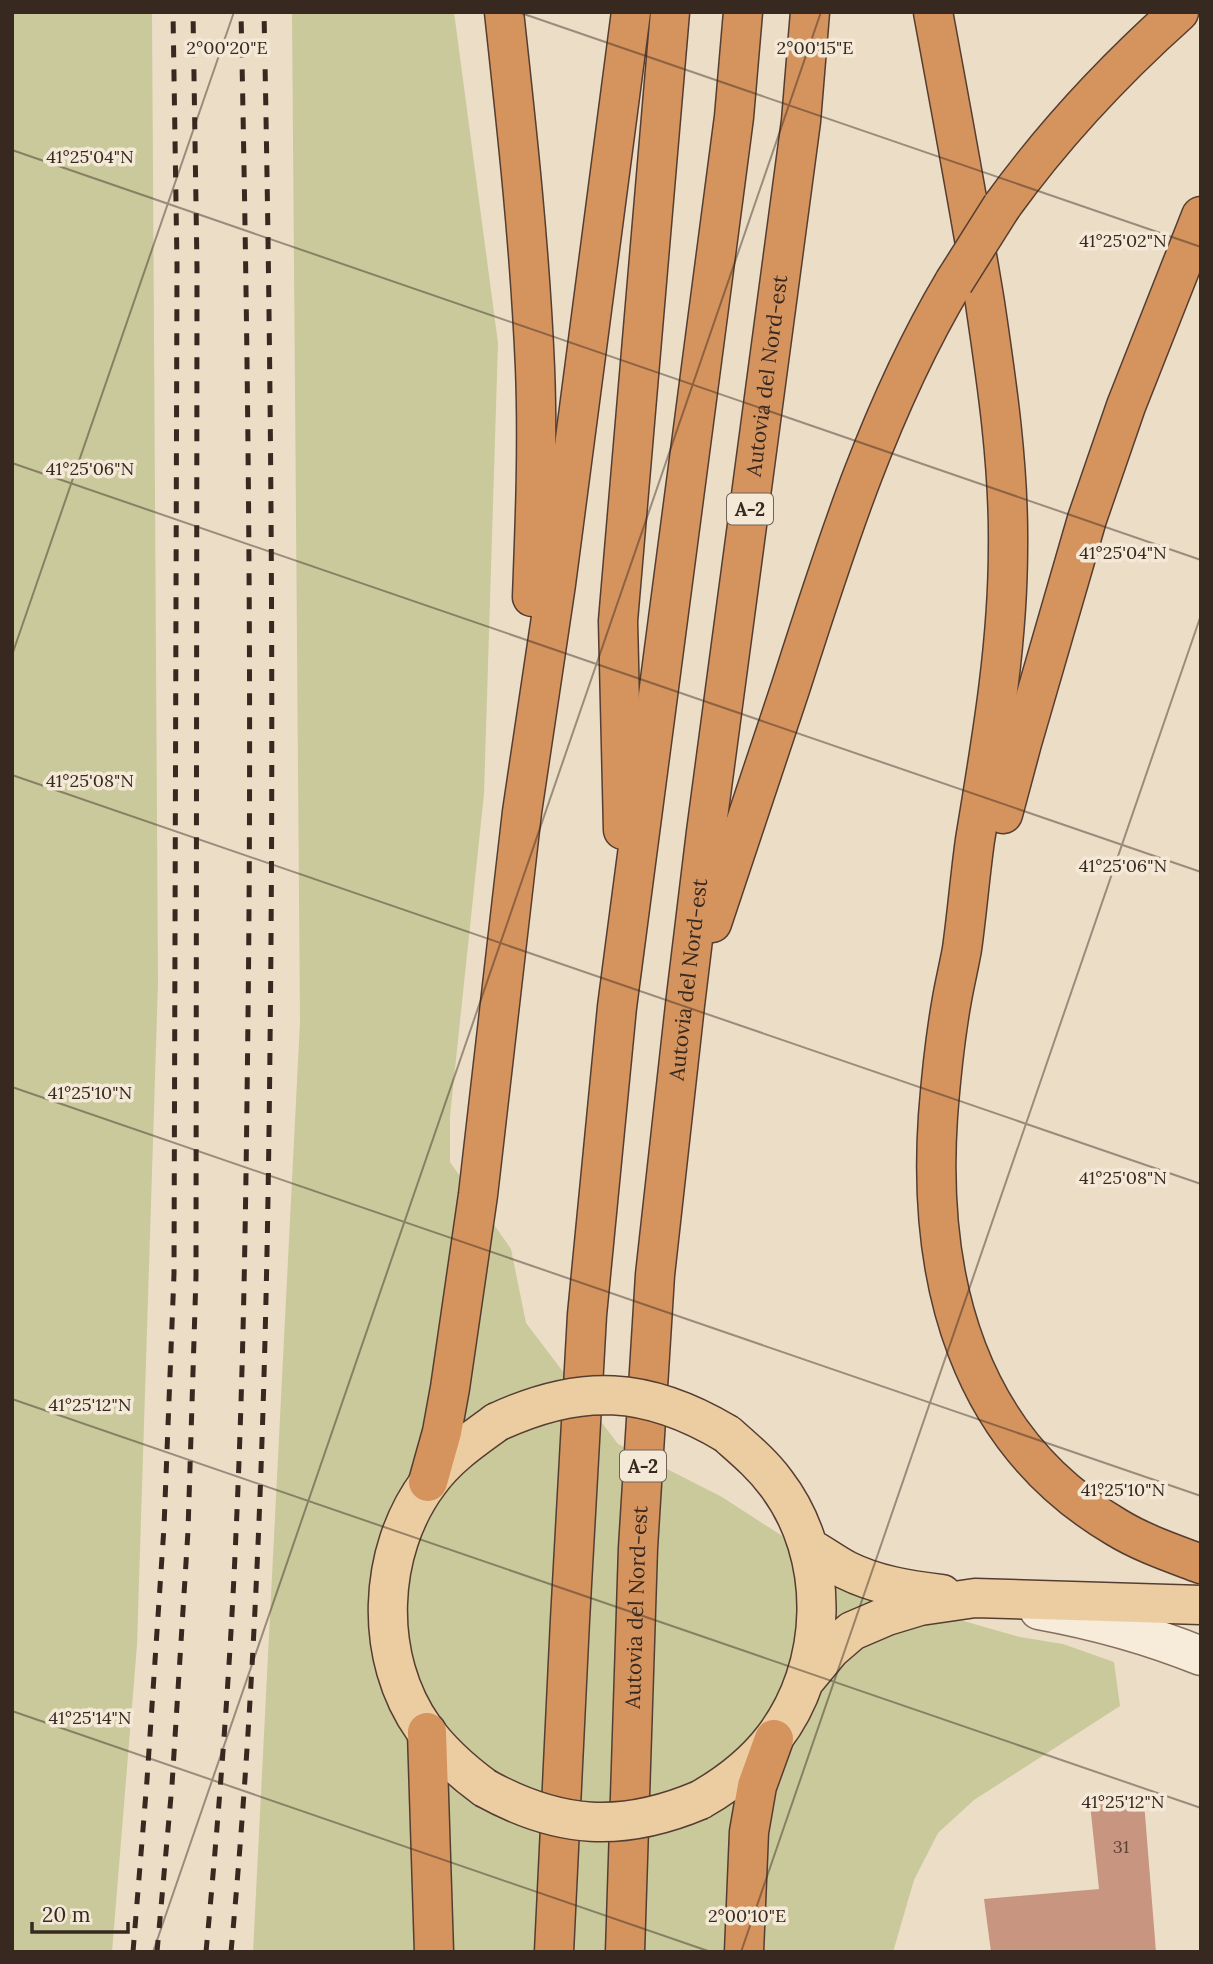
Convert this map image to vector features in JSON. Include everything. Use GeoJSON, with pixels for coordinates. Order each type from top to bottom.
{"type":"FeatureCollection","features":[{"type":"Feature","properties":{"kind":"highway"},"geometry":{"type":"LineString","coordinates":[[504,12],[519,153],[535,369],[536,482],[530,760]]}},
{"type":"Feature","properties":{"kind":"highway"},"geometry":{"type":"LineString","coordinates":[[428,1482],[442,1432],[450,1388],[473,1232],[530,760],[631,12]]}},
{"type":"Feature","properties":{"kind":"highway"},"geometry":{"type":"LineString","coordinates":[[628,926],[620,777],[618,621],[670,12]]}},
{"type":"Feature","properties":{"kind":"highway"},"geometry":{"type":"LineString","coordinates":[[554,1952],[587,1315],[616,1021],[734,117],[743,12]]}},
{"type":"Feature","properties":{"kind":"highway","name":"Autovia del Nord-est"},"geometry":{"type":"LineString","coordinates":[[625,1952],[638,1548],[655,1275],[685,1005],[801,121],[810,12]]}},
{"type":"Feature","properties":{"kind":"highway"},"geometry":{"type":"LineString","coordinates":[[933,12],[969,209],[1000,403],[1009,547],[1002,662],[989,762],[974,846],[961,954],[952,999],[938,1115],[937,1198],[943,1251],[964,1348],[984,1390],[1032,1460],[1068,1493],[1116,1527],[1161,1549],[1201,1564]]}},
{"type":"Feature","properties":{"kind":"highway"},"geometry":{"type":"LineString","coordinates":[[685,1005],[824,582],[892,406],[936,312],[1002,206],[1031,166],[1109,77],[1179,12]]}},
{"type":"Feature","properties":{"kind":"highway"},"geometry":{"type":"LineString","coordinates":[[961,954],[993,856],[1022,743],[1087,519],[1126,406],[1201,216]]}},
{"type":"Feature","properties":{"kind":"highway"},"geometry":{"type":"LineString","coordinates":[[427,1732],[434,1952]]}},
{"type":"Feature","properties":{"kind":"highway"},"geometry":{"type":"LineString","coordinates":[[744,1952],[749,1832],[757,1786],[774,1739]]}},
{"type":"Feature","properties":{"kind":"main road"},"geometry":{"type":"LineString","coordinates":[[600,1395],[626,1396],[668,1405],[699,1418],[727,1434],[755,1459],[778,1485],[792,1509],[808,1547],[816,1581],[815,1644],[806,1679],[789,1716],[774,1739],[751,1764],[724,1786],[675,1811],[639,1820],[588,1823],[539,1814],[512,1803],[485,1788],[446,1756],[427,1732],[408,1700],[395,1665],[389,1634],[387,1599],[393,1559],[407,1519],[428,1482],[458,1450],[496,1422],[529,1407],[561,1399],[600,1395]]}},
{"type":"Feature","properties":{"kind":"main road"},"geometry":{"type":"LineString","coordinates":[[808,1547],[847,1570],[899,1589],[975,1598],[1201,1605]]}},
{"type":"Feature","properties":{"kind":"main road"},"geometry":{"type":"LineString","coordinates":[[806,1679],[831,1649],[852,1631],[920,1606],[975,1598]]}},
{"type":"Feature","properties":{"kind":"lane"},"geometry":{"type":"LineString","coordinates":[[975,1598],[1071,1616],[1171,1643],[1201,1656]]}},
{"type":"Feature","properties":{"kind":"green space"},"geometry":{"type":"Polygon","coordinates":[[[12,12],[152,12],[158,983],[137,1645],[112,1952],[12,1952],[12,12]]]}},
{"type":"Feature","properties":{"kind":"green space"},"geometry":{"type":"Polygon","coordinates":[[[292,12],[454,12],[498,343],[484,794],[450,1116],[450,1162],[511,1249],[526,1323],[618,1444],[722,1497],[875,1596],[1020,1637],[1063,1644],[1114,1662],[1120,1706],[974,1800],[938,1833],[914,1880],[893,1952],[253,1952],[300,1022],[292,12]]]}},
{"type":"Feature","properties":{"kind":"building"},"geometry":{"type":"Polygon","coordinates":[[[1144,1802],[1156,1952],[991,1952],[984,1899],[1099,1889],[1090,1804],[1144,1802]]]}},
{"type":"Feature","properties":{"kind":"railway"},"geometry":{"type":"LineString","coordinates":[[133,1952],[164,1527],[174,1274],[177,265],[173,12]]}},
{"type":"Feature","properties":{"kind":"railway"},"geometry":{"type":"LineString","coordinates":[[157,1952],[172,1785],[188,1531],[196,1276],[197,268],[193,12]]}},
{"type":"Feature","properties":{"kind":"railway"},"geometry":{"type":"LineString","coordinates":[[206,1952],[234,1585],[245,1210],[249,640],[241,12]]}},
{"type":"Feature","properties":{"kind":"railway"},"geometry":{"type":"LineString","coordinates":[[231,1952],[255,1612],[269,1159],[272,658],[264,12]]}}]}
